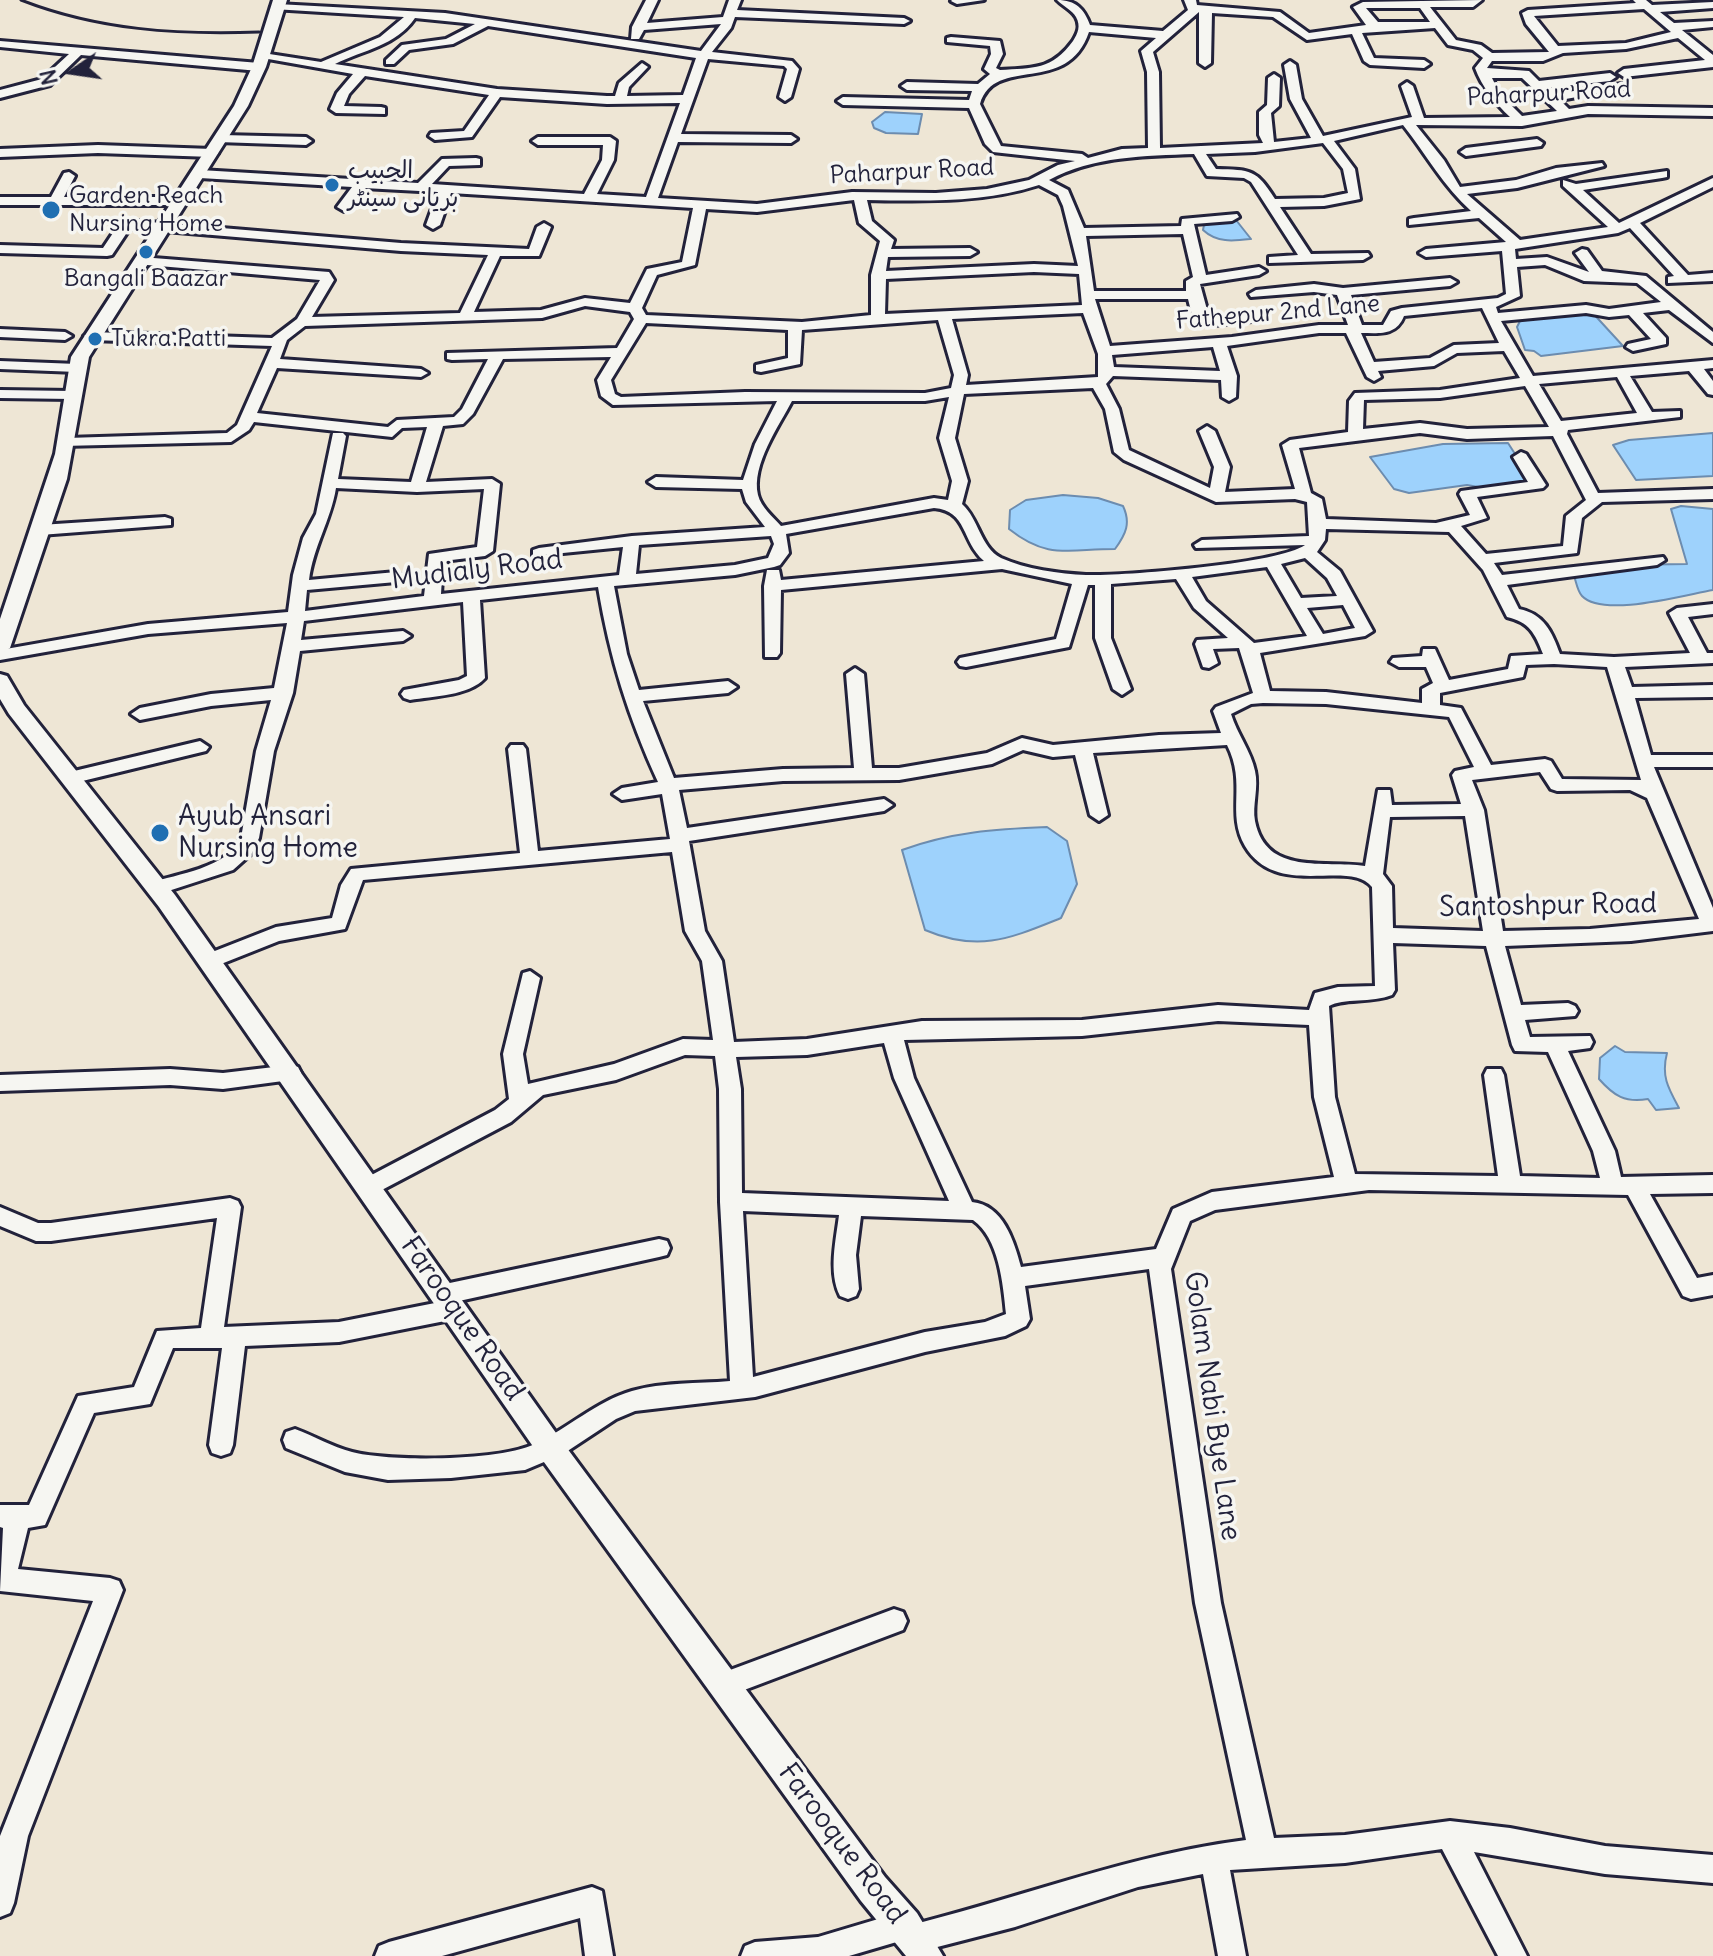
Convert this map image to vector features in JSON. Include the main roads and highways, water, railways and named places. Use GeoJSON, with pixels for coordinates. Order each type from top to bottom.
{"type":"FeatureCollection","features":[{"type":"Feature","properties":{"kind":"main road"},"geometry":{"type":"LineString","coordinates":[[0,648],[67,443],[77,368],[91,336],[222,139],[261,62],[279,4]]}},
{"type":"Feature","properties":{"kind":"main road","name":"Farooque Road"},"geometry":{"type":"LineString","coordinates":[[0,681],[16,709],[156,888],[291,1073],[551,1449],[873,1889],[915,1940]]}},
{"type":"Feature","properties":{"kind":"water"},"geometry":{"type":"Polygon","coordinates":[[[885,112],[922,114],[918,134],[886,133],[874,128],[872,122],[885,112]]]}},
{"type":"Feature","properties":{"kind":"water"},"geometry":{"type":"Polygon","coordinates":[[[1236,220],[1251,239],[1220,239],[1203,230],[1204,225],[1236,220]]]}},
{"type":"Feature","properties":{"kind":"water"},"geometry":{"type":"Polygon","coordinates":[[[1590,310],[1623,346],[1541,356],[1525,350],[1517,327],[1522,317],[1590,310]]]}},
{"type":"Feature","properties":{"kind":"water"},"geometry":{"type":"Polygon","coordinates":[[[1713,433],[1713,476],[1636,480],[1613,445],[1629,440],[1713,433]]]}},
{"type":"Feature","properties":{"kind":"water"},"geometry":{"type":"Polygon","coordinates":[[[1508,443],[1533,482],[1484,488],[1467,485],[1409,493],[1394,489],[1370,457],[1443,444],[1508,443]]]}},
{"type":"Feature","properties":{"kind":"water"},"geometry":{"type":"Polygon","coordinates":[[[1063,495],[1098,498],[1123,506],[1126,528],[1115,549],[1047,549],[1009,529],[1010,510],[1026,500],[1063,495]]]}},
{"type":"Feature","properties":{"kind":"water"},"geometry":{"type":"Polygon","coordinates":[[[1681,506],[1713,509],[1713,590],[1625,605],[1592,602],[1582,596],[1573,573],[1621,565],[1687,564],[1671,509],[1681,506]]]}},
{"type":"Feature","properties":{"kind":"water"},"geometry":{"type":"Polygon","coordinates":[[[1047,827],[1067,841],[1077,884],[1061,918],[1010,937],[979,942],[944,937],[925,930],[902,850],[974,832],[1047,827]]]}},
{"type":"Feature","properties":{"kind":"water"},"geometry":{"type":"Polygon","coordinates":[[[1615,1046],[1625,1052],[1667,1053],[1667,1082],[1679,1108],[1656,1110],[1648,1099],[1626,1099],[1604,1085],[1599,1079],[1600,1058],[1615,1046]]]}},
{"type":"Feature","properties":{"kind":"railway"},"geometry":{"type":"LineString","coordinates":[[21,0],[79,18],[138,28],[259,32]]}},
{"type":"Feature","properties":{"kind":"place","name":"الحبیب بریانی سینٹر"},"geometry":{"type":"Point","coordinates":[332,185]}},
{"type":"Feature","properties":{"kind":"place","name":"Garden Reach Nursing Home"},"geometry":{"type":"Point","coordinates":[51,210]}},
{"type":"Feature","properties":{"kind":"place","name":"Bangali Baazar"},"geometry":{"type":"Point","coordinates":[146,252]}},
{"type":"Feature","properties":{"kind":"place","name":"Tukra Patti"},"geometry":{"type":"Point","coordinates":[95,339]}},
{"type":"Feature","properties":{"kind":"place","name":"Ayub Ansari Nursing Home"},"geometry":{"type":"Point","coordinates":[160,833]}}]}
